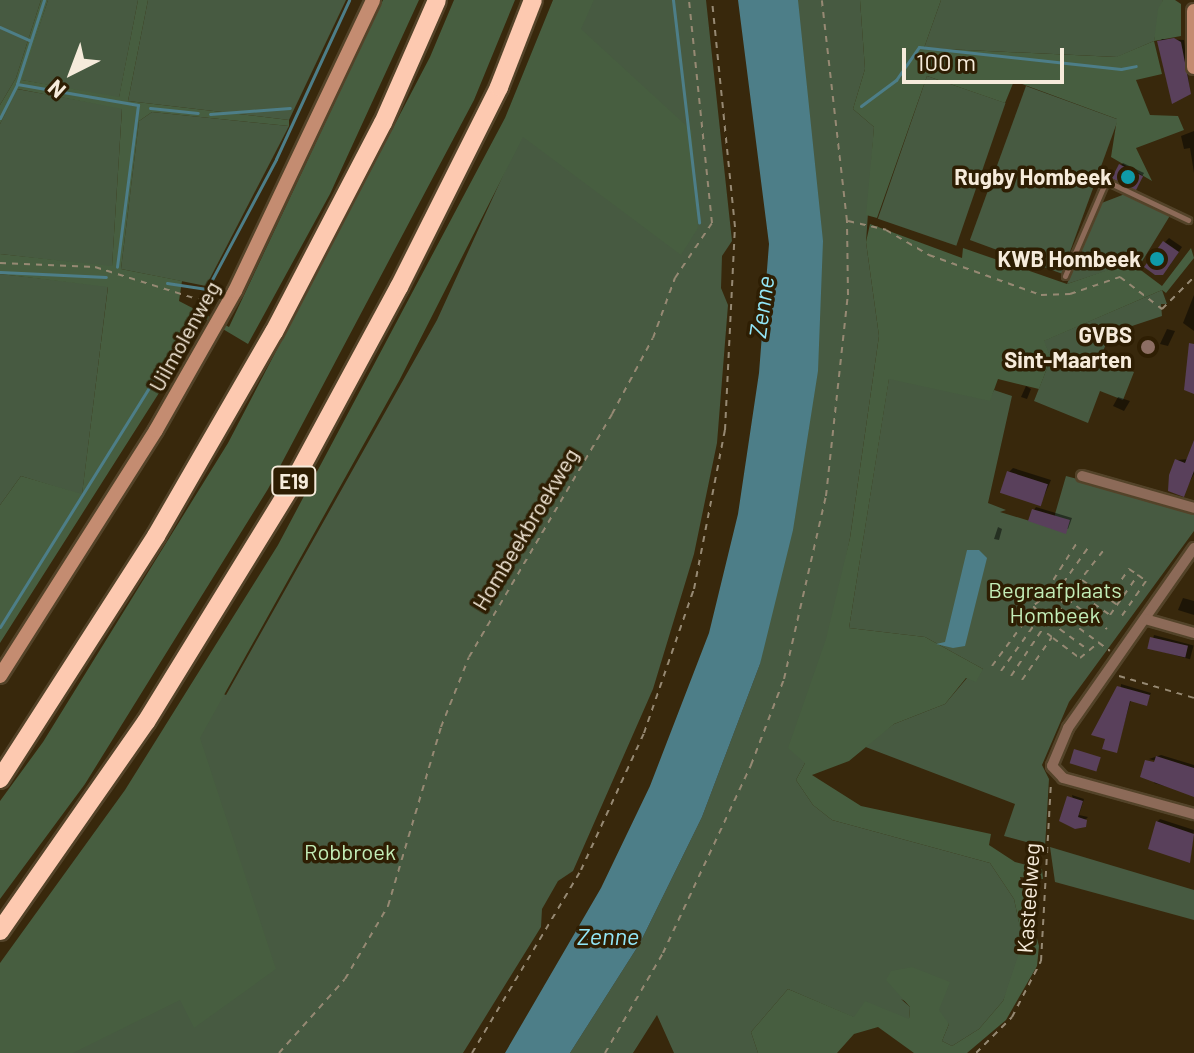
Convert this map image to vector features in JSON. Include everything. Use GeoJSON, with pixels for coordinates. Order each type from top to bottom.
{"type":"FeatureCollection","features":[{"type":"Feature","properties":{"kind":"highway"},"geometry":{"type":"LineString","coordinates":[[0,779],[156,536],[274,332],[383,123],[437,0]]}},
{"type":"Feature","properties":{"kind":"highway","name":"E19"},"geometry":{"type":"LineString","coordinates":[[0,931],[146,722],[294,481],[399,287],[499,87],[533,0]]}},
{"type":"Feature","properties":{"kind":"main road","name":"Uilmolenweg"},"geometry":{"type":"LineString","coordinates":[[0,676],[156,430],[225,308],[288,186],[373,0]]}},
{"type":"Feature","properties":{"kind":"main road"},"geometry":{"type":"LineString","coordinates":[[1194,11],[1194,67]]}},
{"type":"Feature","properties":{"kind":"street"},"geometry":{"type":"LineString","coordinates":[[1082,476],[1194,508]]}},
{"type":"Feature","properties":{"kind":"street"},"geometry":{"type":"LineString","coordinates":[[1194,548],[1106,672],[1059,745],[1055,773],[1194,814]]}},
{"type":"Feature","properties":{"kind":"street"},"geometry":{"type":"LineString","coordinates":[[1145,619],[1194,633]]}},
{"type":"Feature","properties":{"kind":"lane"},"geometry":{"type":"LineString","coordinates":[[1065,276],[1106,181],[1188,220]]}},
{"type":"Feature","properties":{"kind":"path","name":"Hombeekbroekweg"},"geometry":{"type":"LineString","coordinates":[[279,1053],[345,979],[388,906],[445,715],[469,657],[612,414],[653,338],[675,278],[712,223],[689,0]]}},
{"type":"Feature","properties":{"kind":"path"},"geometry":{"type":"LineString","coordinates":[[472,1053],[588,856],[644,733],[694,589],[725,430],[735,227],[712,0]]}},
{"type":"Feature","properties":{"kind":"path"},"geometry":{"type":"LineString","coordinates":[[605,1053],[712,857],[784,679],[826,496],[840,398],[847,221],[822,0]]}},
{"type":"Feature","properties":{"kind":"path"},"geometry":{"type":"LineString","coordinates":[[847,221],[886,230],[929,255],[1041,295],[1070,294],[1120,277],[1162,309],[1194,277]]}},
{"type":"Feature","properties":{"kind":"path"},"geometry":{"type":"LineString","coordinates":[[0,263],[95,267],[225,308]]}},
{"type":"Feature","properties":{"kind":"path"},"geometry":{"type":"LineString","coordinates":[[1047,593],[1050,580],[1078,541]]}},
{"type":"Feature","properties":{"kind":"path"},"geometry":{"type":"LineString","coordinates":[[1055,595],[1090,545]]}},
{"type":"Feature","properties":{"kind":"path"},"geometry":{"type":"LineString","coordinates":[[1060,614],[1062,603],[1103,551]]}},
{"type":"Feature","properties":{"kind":"path"},"geometry":{"type":"LineString","coordinates":[[1108,599],[1129,569],[1146,581],[1119,620]]}},
{"type":"Feature","properties":{"kind":"path"},"geometry":{"type":"LineString","coordinates":[[1074,590],[1110,615],[1138,575]]}},
{"type":"Feature","properties":{"kind":"path"},"geometry":{"type":"LineString","coordinates":[[1082,579],[1117,605]]}},
{"type":"Feature","properties":{"kind":"path"},"geometry":{"type":"LineString","coordinates":[[992,666],[1034,609],[1037,598],[1047,593],[1055,595],[1062,603]]}},
{"type":"Feature","properties":{"kind":"path"},"geometry":{"type":"LineString","coordinates":[[1067,599],[1107,629]]}},
{"type":"Feature","properties":{"kind":"path"},"geometry":{"type":"LineString","coordinates":[[1034,609],[1088,650]]}},
{"type":"Feature","properties":{"kind":"path"},"geometry":{"type":"LineString","coordinates":[[1011,676],[1050,619],[1060,614]]}},
{"type":"Feature","properties":{"kind":"path"},"geometry":{"type":"LineString","coordinates":[[1060,614],[1117,656]]}},
{"type":"Feature","properties":{"kind":"path"},"geometry":{"type":"LineString","coordinates":[[1001,671],[1040,616]]}},
{"type":"Feature","properties":{"kind":"path"},"geometry":{"type":"LineString","coordinates":[[1044,631],[1080,658],[1099,642]]}},
{"type":"Feature","properties":{"kind":"path"},"geometry":{"type":"LineString","coordinates":[[1022,680],[1052,637]]}},
{"type":"Feature","properties":{"kind":"path"},"geometry":{"type":"LineString","coordinates":[[1106,672],[1194,698]]}},
{"type":"Feature","properties":{"kind":"path","name":"Kasteelweg"},"geometry":{"type":"LineString","coordinates":[[976,1053],[1012,1017],[1041,961],[1048,804],[1055,773]]}},
{"type":"Feature","properties":{"kind":"green space"},"geometry":{"type":"Polygon","coordinates":[[[0,0],[41,0],[16,78],[0,105],[0,0]]]}},
{"type":"Feature","properties":{"kind":"green space"},"geometry":{"type":"Polygon","coordinates":[[[41,0],[48,0],[22,80],[119,97],[138,0],[148,0],[128,101],[289,120],[289,126],[152,112],[139,121],[121,269],[182,281],[179,301],[229,327],[383,0],[419,0],[330,194],[248,344],[206,319],[0,643],[0,505],[21,476],[82,494],[108,287],[0,274],[0,254],[112,266],[122,109],[18,89],[0,124],[0,105],[16,78],[41,0]]]}},
{"type":"Feature","properties":{"kind":"green space"},"geometry":{"type":"Polygon","coordinates":[[[48,0],[138,0],[119,98],[21,80],[48,0]]]}},
{"type":"Feature","properties":{"kind":"green space"},"geometry":{"type":"Polygon","coordinates":[[[148,0],[346,0],[289,120],[128,101],[148,0]]]}},
{"type":"Feature","properties":{"kind":"green space"},"geometry":{"type":"Polygon","coordinates":[[[454,0],[515,0],[474,100],[268,489],[85,784],[0,899],[0,801],[43,742],[228,443],[430,57],[454,0]]]}},
{"type":"Feature","properties":{"kind":"green space"},"geometry":{"type":"Polygon","coordinates":[[[553,0],[594,0],[581,29],[692,131],[698,228],[681,255],[523,137],[399,381],[200,738],[276,969],[194,1028],[180,1000],[73,1053],[0,1053],[0,963],[125,790],[278,545],[505,118],[553,0]]]}},
{"type":"Feature","properties":{"kind":"green space","name":"Robbroek"},"geometry":{"type":"Polygon","coordinates":[[[583,0],[706,0],[732,241],[722,256],[721,288],[728,305],[717,443],[694,554],[653,689],[573,871],[558,881],[542,909],[541,927],[463,1053],[0,1053],[221,693],[226,695],[437,320],[583,0]]]}},
{"type":"Feature","properties":{"kind":"green space"},"geometry":{"type":"Polygon","coordinates":[[[798,0],[860,0],[865,69],[853,109],[874,127],[866,242],[879,336],[850,538],[805,763],[796,780],[813,805],[832,820],[990,863],[1014,899],[1023,941],[1019,963],[1003,1001],[979,1029],[952,1046],[942,1041],[949,1024],[901,999],[910,1007],[909,1019],[855,1018],[788,989],[751,1032],[758,1053],[674,1053],[657,1015],[633,1053],[570,1053],[640,943],[702,817],[760,664],[798,0]]]}},
{"type":"Feature","properties":{"kind":"green space"},"geometry":{"type":"Polygon","coordinates":[[[860,0],[941,0],[924,48],[1116,57],[1154,41],[1162,74],[1136,80],[1150,115],[1178,116],[1184,130],[1136,148],[1152,181],[1111,157],[1117,119],[1014,81],[1005,103],[927,76],[877,218],[866,215],[874,127],[853,109],[865,69],[860,0]]]}},
{"type":"Feature","properties":{"kind":"green space"},"geometry":{"type":"Polygon","coordinates":[[[941,0],[1163,0],[1154,41],[1117,57],[924,48],[941,0]]]}},
{"type":"Feature","properties":{"kind":"green space"},"geometry":{"type":"Polygon","coordinates":[[[1163,0],[1175,0],[1181,4],[1181,36],[1154,41],[1158,9],[1163,0]]]}},
{"type":"Feature","properties":{"kind":"green space"},"geometry":{"type":"Polygon","coordinates":[[[927,76],[1005,103],[956,246],[878,219],[927,76]]]}},
{"type":"Feature","properties":{"kind":"green space"},"geometry":{"type":"Polygon","coordinates":[[[1026,86],[1118,120],[1062,274],[970,240],[1026,86]]]}},
{"type":"Feature","properties":{"kind":"green space"},"geometry":{"type":"Polygon","coordinates":[[[17,89],[122,108],[112,267],[0,254],[0,124],[17,89]]]}},
{"type":"Feature","properties":{"kind":"green space"},"geometry":{"type":"Polygon","coordinates":[[[152,112],[289,126],[206,286],[121,269],[139,121],[152,112]]]}},
{"type":"Feature","properties":{"kind":"green space"},"geometry":{"type":"Polygon","coordinates":[[[1125,194],[1171,214],[1138,268],[1137,261],[1067,284],[1099,204],[1125,194]]]}},
{"type":"Feature","properties":{"kind":"green space"},"geometry":{"type":"Polygon","coordinates":[[[870,224],[962,258],[963,248],[1067,284],[1137,260],[1138,268],[1162,286],[1191,248],[1194,258],[1166,293],[1162,290],[1044,341],[1051,358],[1039,389],[998,379],[990,401],[889,379],[849,628],[925,637],[983,669],[976,682],[966,678],[945,704],[894,724],[849,761],[812,775],[861,806],[991,834],[989,845],[1015,862],[1042,869],[1043,879],[1020,877],[1039,946],[1037,966],[1006,1020],[967,1053],[914,1053],[878,1027],[854,1034],[837,1053],[758,1053],[751,1032],[788,989],[854,1017],[865,1001],[909,1019],[910,1007],[886,980],[891,971],[912,967],[950,982],[939,1010],[949,1024],[942,1041],[952,1046],[979,1029],[1003,1001],[1023,941],[1014,899],[990,863],[832,820],[813,805],[796,780],[805,763],[788,748],[826,639],[850,538],[879,336],[866,242],[870,224]]]}},
{"type":"Feature","properties":{"kind":"green space"},"geometry":{"type":"Polygon","coordinates":[[[0,274],[108,286],[82,495],[21,476],[0,505],[0,274]]]}},
{"type":"Feature","properties":{"kind":"green space"},"geometry":{"type":"Polygon","coordinates":[[[1162,290],[1167,304],[1161,304],[1162,316],[1111,333],[1099,360],[1134,372],[1123,400],[1100,391],[1088,423],[1034,401],[1051,358],[1043,341],[1162,290]]]}},
{"type":"Feature","properties":{"kind":"green space","name":"Begraafplaats Hombeek"},"geometry":{"type":"Polygon","coordinates":[[[889,378],[989,400],[994,390],[1012,396],[988,503],[1006,510],[1000,512],[1056,529],[1055,514],[1066,476],[1194,510],[1194,531],[1069,702],[1042,765],[1049,779],[1045,847],[1004,836],[1015,804],[863,746],[894,724],[945,704],[967,678],[983,669],[925,637],[849,628],[889,378]]]}},
{"type":"Feature","properties":{"kind":"green space"},"geometry":{"type":"Polygon","coordinates":[[[1050,847],[1194,890],[1194,920],[1055,882],[1050,847]]]}},
{"type":"Feature","properties":{"kind":"water","name":"Zenne"},"geometry":{"type":"Polygon","coordinates":[[[738,0],[798,0],[823,241],[818,371],[793,530],[760,664],[702,817],[640,943],[570,1053],[505,1053],[601,888],[650,786],[709,633],[738,514],[759,373],[769,244],[738,0]]]}},
{"type":"Feature","properties":{"kind":"water"},"geometry":{"type":"Polygon","coordinates":[[[967,550],[979,550],[987,558],[965,646],[953,648],[936,644],[945,642],[967,550]]]}},
{"type":"Feature","properties":{"kind":"building"},"geometry":{"type":"Polygon","coordinates":[[[1174,38],[1181,42],[1191,94],[1172,104],[1157,41],[1174,38]]]}},
{"type":"Feature","properties":{"kind":"building","name":"Rugby Hombeek"},"geometry":{"type":"Polygon","coordinates":[[[1119,164],[1143,176],[1136,191],[1112,178],[1119,164]]]}},
{"type":"Feature","properties":{"kind":"building","name":"KWB Hombeek"},"geometry":{"type":"Polygon","coordinates":[[[1163,241],[1179,252],[1163,275],[1155,275],[1144,267],[1163,241]]]}},
{"type":"Feature","properties":{"kind":"building"},"geometry":{"type":"Polygon","coordinates":[[[1189,343],[1194,344],[1194,394],[1184,390],[1189,343]]]}},
{"type":"Feature","properties":{"kind":"building"},"geometry":{"type":"Polygon","coordinates":[[[1194,440],[1194,471],[1184,497],[1168,491],[1169,475],[1175,459],[1185,463],[1194,440]]]}},
{"type":"Feature","properties":{"kind":"building"},"geometry":{"type":"Polygon","coordinates":[[[1007,471],[1048,484],[1041,506],[1000,493],[1007,471]]]}},
{"type":"Feature","properties":{"kind":"building"},"geometry":{"type":"Polygon","coordinates":[[[1032,509],[1070,520],[1066,534],[1028,521],[1032,509]]]}},
{"type":"Feature","properties":{"kind":"building"},"geometry":{"type":"Polygon","coordinates":[[[1150,637],[1188,646],[1185,657],[1147,649],[1150,637]]]}},
{"type":"Feature","properties":{"kind":"building"},"geometry":{"type":"Polygon","coordinates":[[[1117,686],[1150,695],[1147,706],[1130,701],[1117,753],[1102,749],[1105,739],[1091,735],[1117,686]]]}},
{"type":"Feature","properties":{"kind":"building"},"geometry":{"type":"Polygon","coordinates":[[[1074,749],[1101,757],[1096,772],[1070,763],[1074,749]]]}},
{"type":"Feature","properties":{"kind":"building"},"geometry":{"type":"Polygon","coordinates":[[[1156,756],[1194,768],[1194,797],[1140,777],[1145,760],[1154,762],[1156,756]]]}},
{"type":"Feature","properties":{"kind":"building"},"geometry":{"type":"Polygon","coordinates":[[[1067,796],[1083,801],[1078,817],[1087,820],[1086,827],[1075,829],[1059,821],[1067,796]]]}},
{"type":"Feature","properties":{"kind":"building"},"geometry":{"type":"Polygon","coordinates":[[[1156,821],[1194,834],[1190,863],[1148,849],[1156,821]]]}},
{"type":"Feature","properties":{"kind":"waterway"},"geometry":{"type":"LineString","coordinates":[[0,118],[17,84],[44,0]]}},
{"type":"Feature","properties":{"kind":"waterway"},"geometry":{"type":"LineString","coordinates":[[167,283],[207,289],[276,159],[349,0]]}},
{"type":"Feature","properties":{"kind":"waterway"},"geometry":{"type":"LineString","coordinates":[[673,0],[699,222]]}},
{"type":"Feature","properties":{"kind":"waterway"},"geometry":{"type":"LineString","coordinates":[[0,27],[29,40]]}},
{"type":"Feature","properties":{"kind":"waterway"},"geometry":{"type":"LineString","coordinates":[[861,106],[896,80],[919,47],[1121,69],[1136,66]]}},
{"type":"Feature","properties":{"kind":"waterway"},"geometry":{"type":"LineString","coordinates":[[17,84],[138,105],[117,267]]}},
{"type":"Feature","properties":{"kind":"waterway"},"geometry":{"type":"LineString","coordinates":[[150,108],[198,113]]}},
{"type":"Feature","properties":{"kind":"waterway"},"geometry":{"type":"LineString","coordinates":[[210,114],[290,108]]}},
{"type":"Feature","properties":{"kind":"waterway"},"geometry":{"type":"LineString","coordinates":[[0,272],[106,277]]}},
{"type":"Feature","properties":{"kind":"waterway"},"geometry":{"type":"LineString","coordinates":[[0,627],[197,311]]}},
{"type":"Feature","properties":{"kind":"place","name":"Rugby Hombeek"},"geometry":{"type":"Point","coordinates":[1128,177]}},
{"type":"Feature","properties":{"kind":"place","name":"KWB Hombeek"},"geometry":{"type":"Point","coordinates":[1157,259]}},
{"type":"Feature","properties":{"kind":"place","name":"GVBS Sint-Maarten"},"geometry":{"type":"Point","coordinates":[1148,347]}}]}
